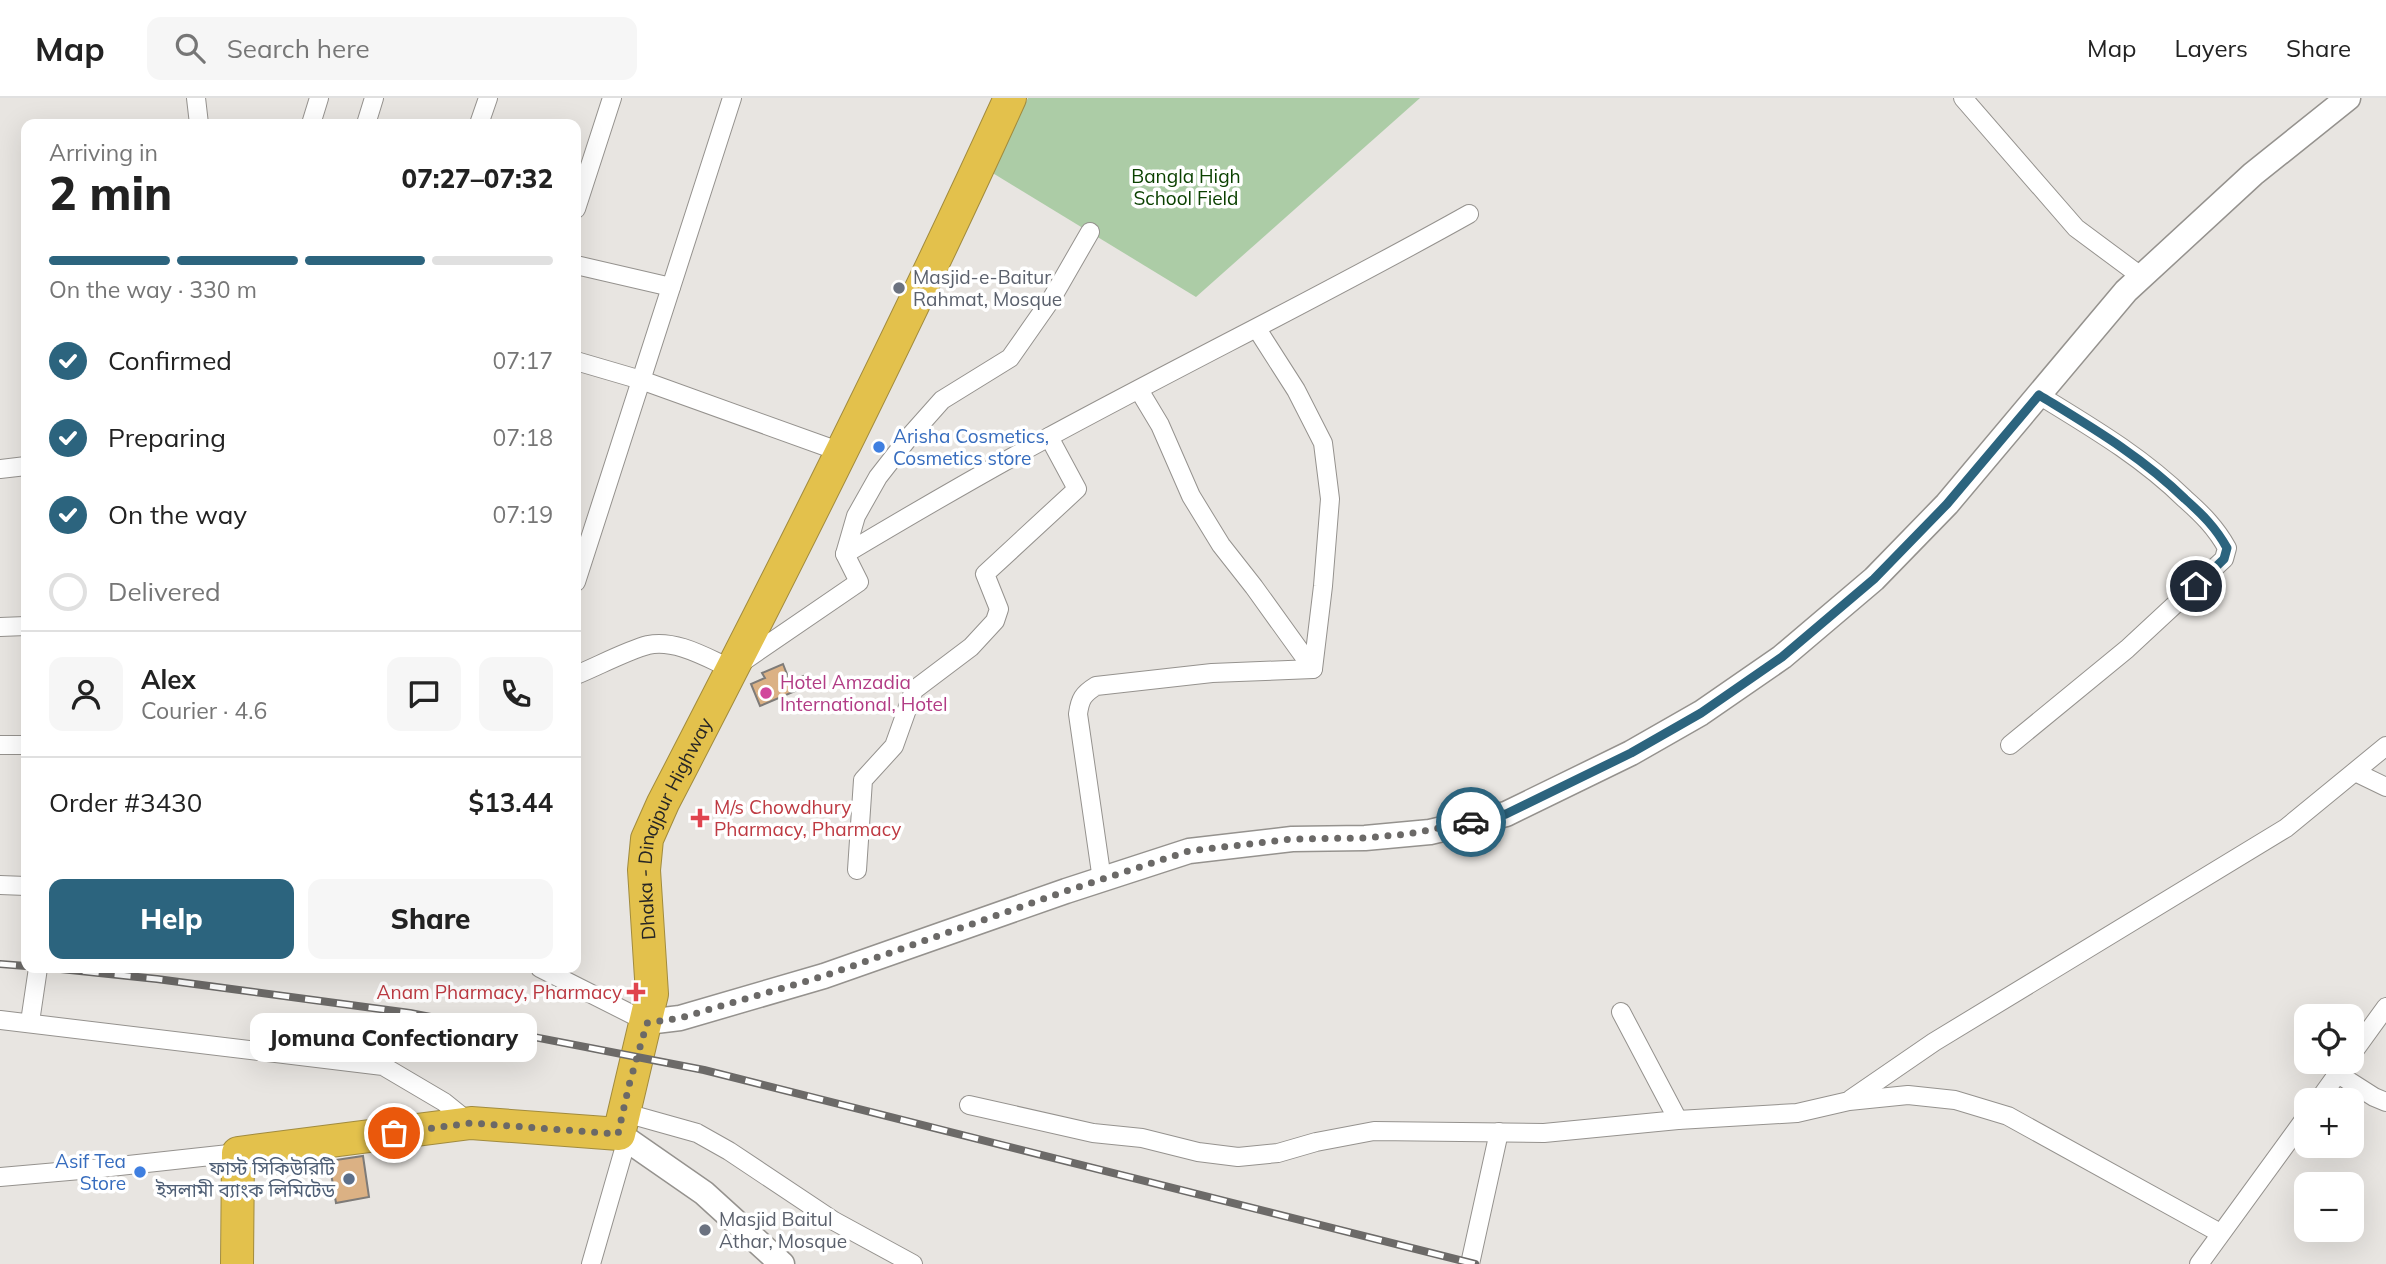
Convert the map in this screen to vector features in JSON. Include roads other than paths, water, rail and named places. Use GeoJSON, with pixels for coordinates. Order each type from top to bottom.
{"type":"FeatureCollection","features":[{"type":"Feature","properties":{"kind":"highway","name":"Dhaka - Dinajpur Highway"},"geometry":{"type":"LineString","coordinates":[[623,1128],[652,994],[644,870],[647,839],[841,452],[957,215],[1010,98]]}},
{"type":"Feature","properties":{"kind":"highway"},"geometry":{"type":"LineString","coordinates":[[237,1264],[238,1153],[471,1123],[623,1128]]}},
{"type":"Feature","properties":{"kind":"street"},"geometry":{"type":"LineString","coordinates":[[197,98],[199,119]]}},
{"type":"Feature","properties":{"kind":"street"},"geometry":{"type":"LineString","coordinates":[[313,119],[319,98]]}},
{"type":"Feature","properties":{"kind":"street"},"geometry":{"type":"LineString","coordinates":[[368,119],[374,98]]}},
{"type":"Feature","properties":{"kind":"street"},"geometry":{"type":"LineString","coordinates":[[481,119],[488,98]]}},
{"type":"Feature","properties":{"kind":"street"},"geometry":{"type":"LineString","coordinates":[[581,194],[612,98]]}},
{"type":"Feature","properties":{"kind":"street"},"geometry":{"type":"LineString","coordinates":[[581,565],[732,98]]}},
{"type":"Feature","properties":{"kind":"street"},"geometry":{"type":"LineString","coordinates":[[1963,98],[2076,228],[2142,277]]}},
{"type":"Feature","properties":{"kind":"street"},"geometry":{"type":"LineString","coordinates":[[550,973],[647,1023],[680,1018],[824,976],[1189,851],[1292,839],[1365,838],[1430,832],[1506,814],[1631,753],[1701,713],[1782,657],[1874,579],[1947,504],[2126,291],[2253,174],[2348,98]]}},
{"type":"Feature","properties":{"kind":"street"},"geometry":{"type":"LineString","coordinates":[[845,554],[1049,437],[1359,276],[1469,214]]}},
{"type":"Feature","properties":{"kind":"street"},"geometry":{"type":"LineString","coordinates":[[581,673],[648,645],[667,645],[695,653],[732,669],[859,582],[845,554],[856,516],[878,477],[942,400],[1010,358],[1052,298],[1090,232]]}},
{"type":"Feature","properties":{"kind":"street"},"geometry":{"type":"LineString","coordinates":[[581,266],[671,287]]}},
{"type":"Feature","properties":{"kind":"street"},"geometry":{"type":"LineString","coordinates":[[1256,329],[1296,390],[1323,443],[1331,499],[1313,669]]}},
{"type":"Feature","properties":{"kind":"street"},"geometry":{"type":"LineString","coordinates":[[581,362],[641,380],[841,452]]}},
{"type":"Feature","properties":{"kind":"street"},"geometry":{"type":"LineString","coordinates":[[1139,390],[1160,425],[1191,496],[1221,545],[1313,669]]}},
{"type":"Feature","properties":{"kind":"street"},"geometry":{"type":"LineString","coordinates":[[2010,745],[2127,649],[2224,559],[2227,548],[2218,532],[2158,472],[2039,395]]}},
{"type":"Feature","properties":{"kind":"street"},"geometry":{"type":"LineString","coordinates":[[857,870],[863,780],[894,746],[914,690],[971,647],[995,621],[999,609],[985,574],[1077,489],[1049,437]]}},
{"type":"Feature","properties":{"kind":"street"},"geometry":{"type":"LineString","coordinates":[[0,469],[21,467]]}},
{"type":"Feature","properties":{"kind":"street"},"geometry":{"type":"LineString","coordinates":[[0,627],[21,626]]}},
{"type":"Feature","properties":{"kind":"street"},"geometry":{"type":"LineString","coordinates":[[1102,880],[1078,714],[1083,694],[1096,686],[1212,673],[1313,669]]}},
{"type":"Feature","properties":{"kind":"street"},"geometry":{"type":"LineString","coordinates":[[0,745],[21,745]]}},
{"type":"Feature","properties":{"kind":"street"},"geometry":{"type":"LineString","coordinates":[[1849,1101],[1934,1042],[2286,828],[2386,746]]}},
{"type":"Feature","properties":{"kind":"street"},"geometry":{"type":"LineString","coordinates":[[2355,772],[2386,787]]}},
{"type":"Feature","properties":{"kind":"street"},"geometry":{"type":"LineString","coordinates":[[0,885],[21,886]]}},
{"type":"Feature","properties":{"kind":"street"},"geometry":{"type":"LineString","coordinates":[[30,1022],[37,973]]}},
{"type":"Feature","properties":{"kind":"street"},"geometry":{"type":"LineString","coordinates":[[2364,1037],[2386,1007]]}},
{"type":"Feature","properties":{"kind":"street"},"geometry":{"type":"LineString","coordinates":[[1621,1013],[1678,1120]]}},
{"type":"Feature","properties":{"kind":"street"},"geometry":{"type":"LineString","coordinates":[[0,1020],[383,1066],[444,1102],[471,1123]]}},
{"type":"Feature","properties":{"kind":"street"},"geometry":{"type":"LineString","coordinates":[[2349,1074],[2374,1097],[2386,1102]]}},
{"type":"Feature","properties":{"kind":"street"},"geometry":{"type":"LineString","coordinates":[[969,1105],[1093,1133],[1142,1138],[1198,1152],[1238,1157],[1278,1153],[1374,1131],[1544,1133],[1797,1112],[1849,1101],[1908,1094],[1955,1100],[2008,1116],[2220,1233]]}},
{"type":"Feature","properties":{"kind":"street"},"geometry":{"type":"LineString","coordinates":[[591,1264],[623,1128]]}},
{"type":"Feature","properties":{"kind":"street"},"geometry":{"type":"LineString","coordinates":[[623,1128],[704,1193],[782,1264]]}},
{"type":"Feature","properties":{"kind":"street"},"geometry":{"type":"LineString","coordinates":[[623,1128],[697,1133],[729,1151],[834,1221],[913,1264]]}},
{"type":"Feature","properties":{"kind":"street"},"geometry":{"type":"LineString","coordinates":[[1470,1264],[1499,1132]]}},
{"type":"Feature","properties":{"kind":"street"},"geometry":{"type":"LineString","coordinates":[[2199,1264],[2294,1134]]}},
{"type":"Feature","properties":{"kind":"street"},"geometry":{"type":"LineString","coordinates":[[0,1177],[238,1153]]}},
{"type":"Feature","properties":{"kind":"railway"},"geometry":{"type":"LineString","coordinates":[[0,964],[21,966]]}},
{"type":"Feature","properties":{"kind":"railway"},"geometry":{"type":"LineString","coordinates":[[99,973],[410,1013],[704,1070],[1475,1264]]}},
{"type":"Feature","properties":{"kind":"place","name":"Masjid-e-Baitur Rahmat, Mosque"},"geometry":{"type":"Point","coordinates":[899,288]}},
{"type":"Feature","properties":{"kind":"place","name":"Arisha Cosmetics, Cosmetics store"},"geometry":{"type":"Point","coordinates":[879,447]}},
{"type":"Feature","properties":{"kind":"place","name":"Hotel Amzadia International, Hotel"},"geometry":{"type":"Point","coordinates":[766,693]}},
{"type":"Feature","properties":{"kind":"place","name":"M/s Chowdhury Pharmacy, Pharmacy"},"geometry":{"type":"Point","coordinates":[700,818]}},
{"type":"Feature","properties":{"kind":"place","name":"Anam Pharmacy, Pharmacy"},"geometry":{"type":"Point","coordinates":[636,992]}},
{"type":"Feature","properties":{"kind":"place","name":"Jomuna Confectionary"},"geometry":{"type":"Point","coordinates":[394,1133]}},
{"type":"Feature","properties":{"kind":"place","name":"Asif Tea Store"},"geometry":{"type":"Point","coordinates":[140,1172]}},
{"type":"Feature","properties":{"kind":"place","name":"ফাস্ট সিকিউরিটি ইসলামী ব্যাংক লিমিটেড"},"geometry":{"type":"Point","coordinates":[349,1179]}},
{"type":"Feature","properties":{"kind":"place","name":"Masjid Baitul Athar, Mosque"},"geometry":{"type":"Point","coordinates":[705,1230]}},
{"type":"Feature","properties":{"kind":"park label","name":"Bangla High School Field"},"geometry":{"type":"Point","coordinates":[1186,187]}}]}
